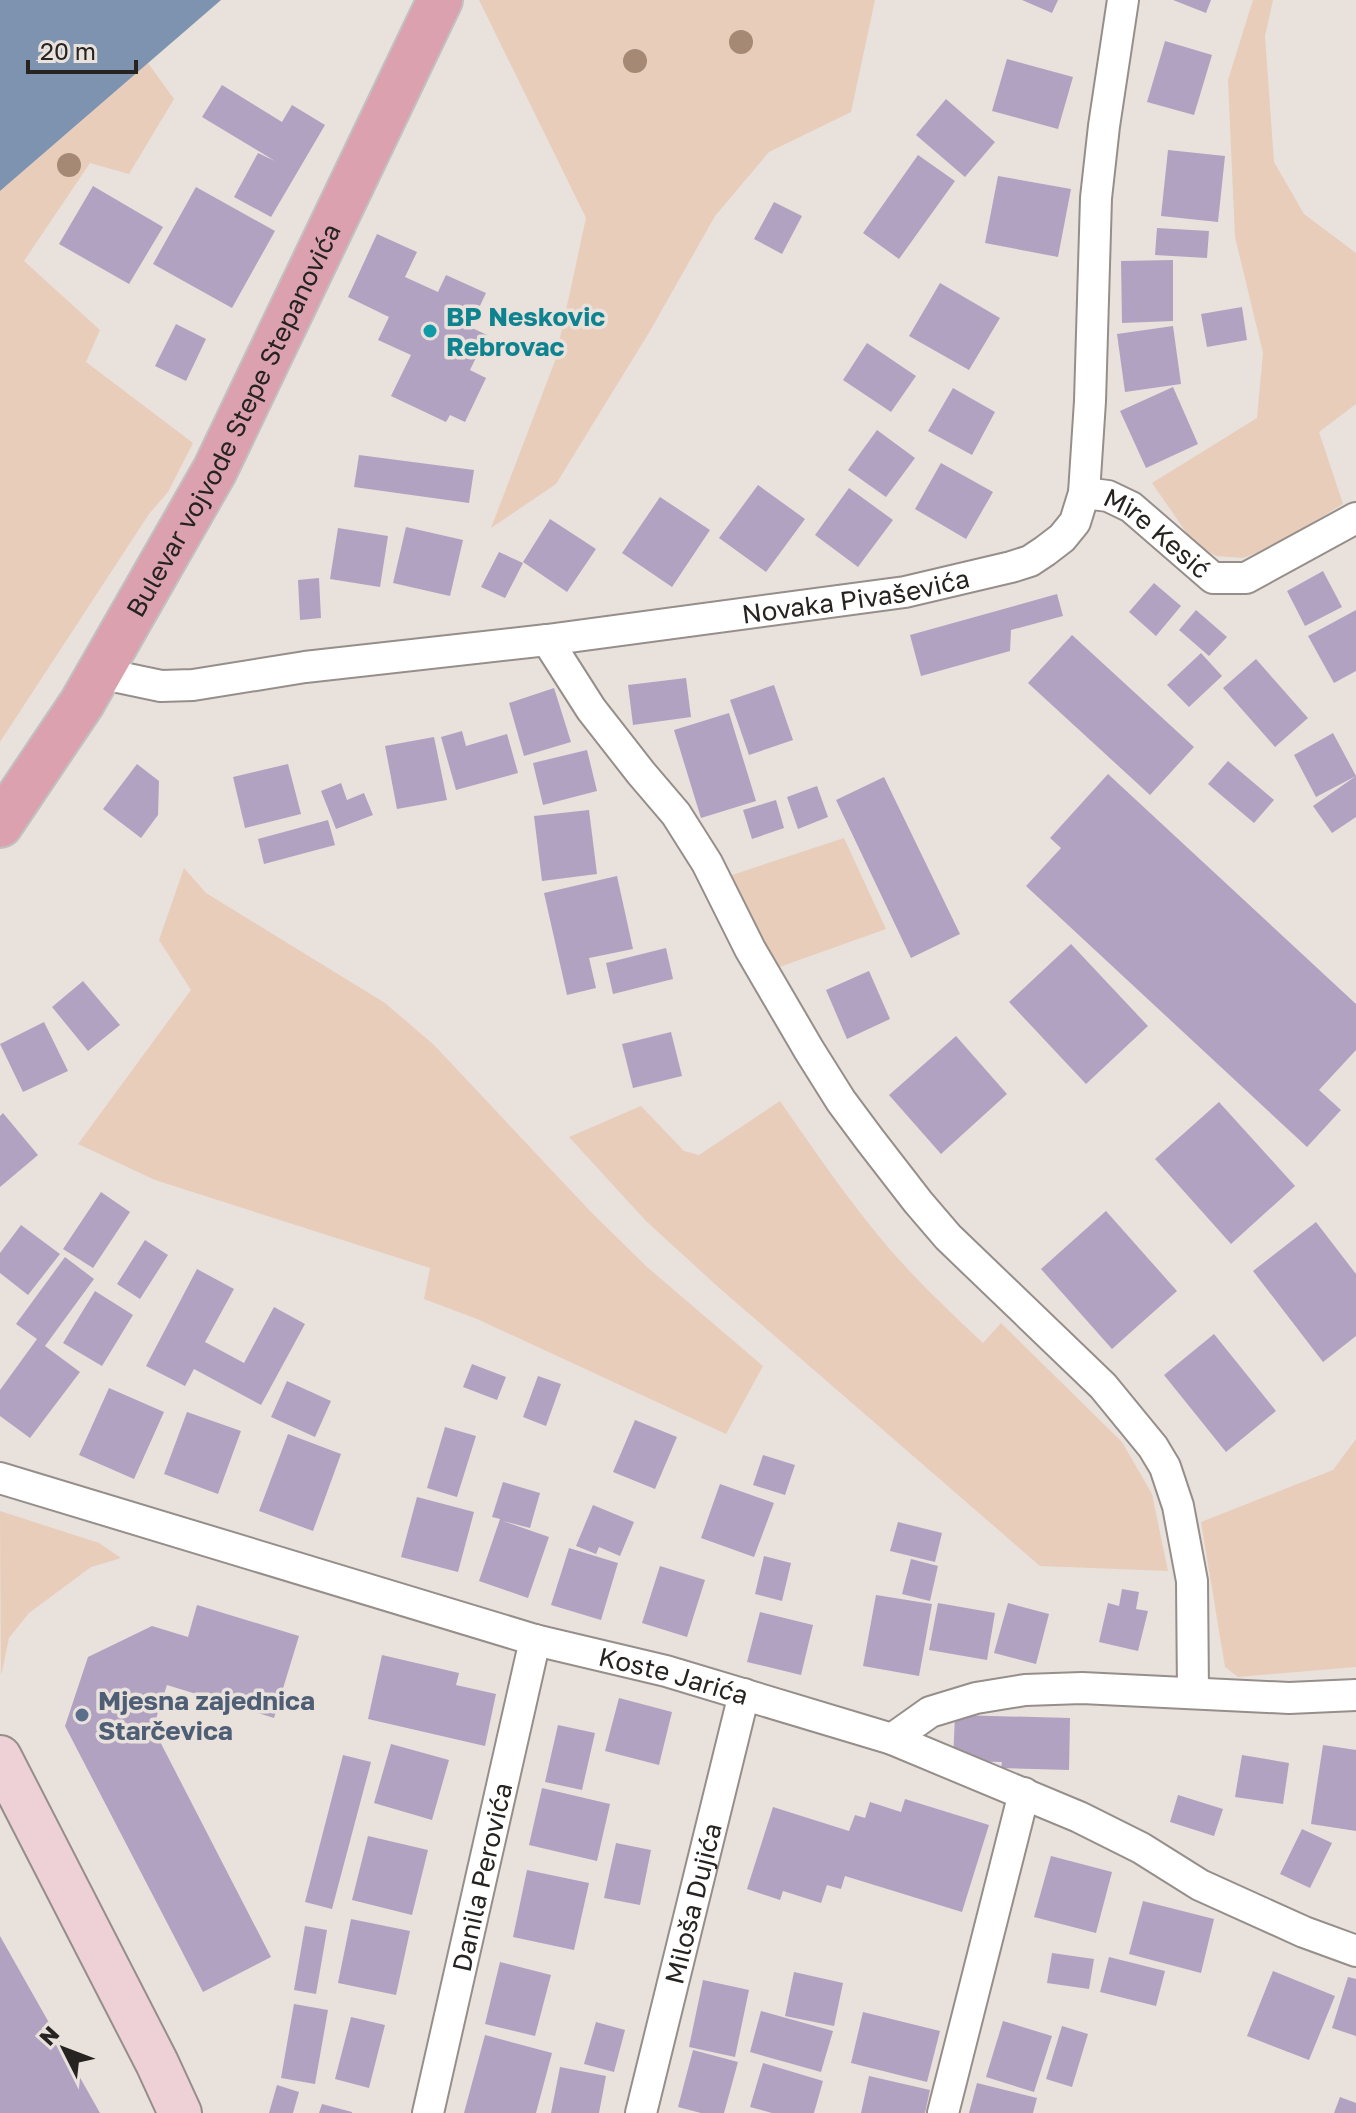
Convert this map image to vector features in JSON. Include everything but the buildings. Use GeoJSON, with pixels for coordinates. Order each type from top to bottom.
{"type":"FeatureCollection","features":[{"type":"Feature","properties":{"kind":"main road","name":"Bulevar vojvode Stepe Stepanovića"},"geometry":{"type":"LineString","coordinates":[[0,825],[82,703],[215,470],[440,0]]}},
{"type":"Feature","properties":{"kind":"street","name":"Novaka Pivaševića"},"geometry":{"type":"LineString","coordinates":[[99,673],[161,686],[193,685],[305,667],[547,640],[905,592],[1030,561],[1062,538],[1075,522],[1084,493],[1096,198],[1123,0]]}},
{"type":"Feature","properties":{"kind":"street","name":"Mire Kesić"},"geometry":{"type":"LineString","coordinates":[[1084,493],[1108,496],[1131,507],[1213,578],[1246,578],[1356,518]]}},
{"type":"Feature","properties":{"kind":"street"},"geometry":{"type":"LineString","coordinates":[[547,640],[591,709],[676,814],[707,863],[750,949],[794,1025],[841,1101],[870,1140],[948,1237],[1103,1386],[1153,1447],[1165,1467],[1178,1506],[1192,1581],[1193,1693]]}},
{"type":"Feature","properties":{"kind":"street","name":"Koste Jarića"},"geometry":{"type":"LineString","coordinates":[[0,1478],[535,1640],[666,1671],[892,1739]]}},
{"type":"Feature","properties":{"kind":"street","name":"Danila Perovića"},"geometry":{"type":"LineString","coordinates":[[428,2113],[535,1640]]}},
{"type":"Feature","properties":{"kind":"street"},"geometry":{"type":"LineString","coordinates":[[892,1739],[930,1712],[976,1698],[1025,1690],[1082,1688],[1289,1698],[1356,1695]]}},
{"type":"Feature","properties":{"kind":"street","name":"Miloša Dujića"},"geometry":{"type":"LineString","coordinates":[[641,2113],[744,1694]]}},
{"type":"Feature","properties":{"kind":"street"},"geometry":{"type":"LineString","coordinates":[[892,1739],[1079,1817],[1141,1848],[1200,1885],[1304,1932],[1356,1951]]}},
{"type":"Feature","properties":{"kind":"street"},"geometry":{"type":"LineString","coordinates":[[0,1757],[180,2113]]}},
{"type":"Feature","properties":{"kind":"street"},"geometry":{"type":"LineString","coordinates":[[943,2113],[1024,1793]]}},
{"type":"Feature","properties":{"kind":"shaded area"},"geometry":{"type":"Polygon","coordinates":[[[479,0],[875,0],[851,112],[769,152],[715,216],[650,331],[556,484],[491,528],[555,361],[586,218],[479,0]]]}},
{"type":"Feature","properties":{"kind":"shaded area"},"geometry":{"type":"Polygon","coordinates":[[[1253,0],[1273,0],[1265,36],[1274,162],[1304,214],[1356,253],[1356,404],[1319,432],[1343,504],[1272,547],[1243,558],[1216,556],[1193,542],[1152,483],[1257,418],[1263,353],[1235,237],[1228,80],[1253,0]]]}},
{"type":"Feature","properties":{"kind":"shaded area"},"geometry":{"type":"Polygon","coordinates":[[[148,63],[174,99],[129,174],[90,163],[24,261],[100,330],[86,362],[193,443],[168,492],[149,514],[0,742],[0,191],[148,63]]]}},
{"type":"Feature","properties":{"kind":"shaded area"},"geometry":{"type":"Polygon","coordinates":[[[844,838],[886,929],[771,970],[726,877],[844,838]]]}},
{"type":"Feature","properties":{"kind":"shaded area"},"geometry":{"type":"Polygon","coordinates":[[[184,868],[206,893],[385,1003],[434,1045],[647,1267],[763,1366],[726,1434],[477,1319],[424,1299],[430,1268],[155,1180],[78,1144],[191,990],[159,940],[184,868]]]}},
{"type":"Feature","properties":{"kind":"shaded area"},"geometry":{"type":"Polygon","coordinates":[[[780,1101],[873,1229],[934,1296],[983,1343],[1001,1323],[1122,1442],[1152,1494],[1168,1571],[1040,1566],[717,1286],[646,1221],[569,1137],[641,1106],[684,1151],[699,1155],[780,1101]]]}},
{"type":"Feature","properties":{"kind":"shaded area"},"geometry":{"type":"Polygon","coordinates":[[[1356,1439],[1356,1667],[1238,1677],[1225,1667],[1201,1522],[1333,1470],[1356,1439]]]}},
{"type":"Feature","properties":{"kind":"shaded area"},"geometry":{"type":"Polygon","coordinates":[[[0,1511],[99,1543],[121,1558],[91,1567],[29,1613],[9,1638],[1,1676],[0,1511]]]}},
{"type":"Feature","properties":{"kind":"water"},"geometry":{"type":"Polygon","coordinates":[[[0,0],[221,0],[0,191],[0,0]]]}},
{"type":"Feature","properties":{"kind":"place","name":"BP Neskovic Rebrovac"},"geometry":{"type":"Point","coordinates":[430,331]}},
{"type":"Feature","properties":{"kind":"place","name":"Mjesna zajednica Starčevica"},"geometry":{"type":"Point","coordinates":[82,1715]}}]}
